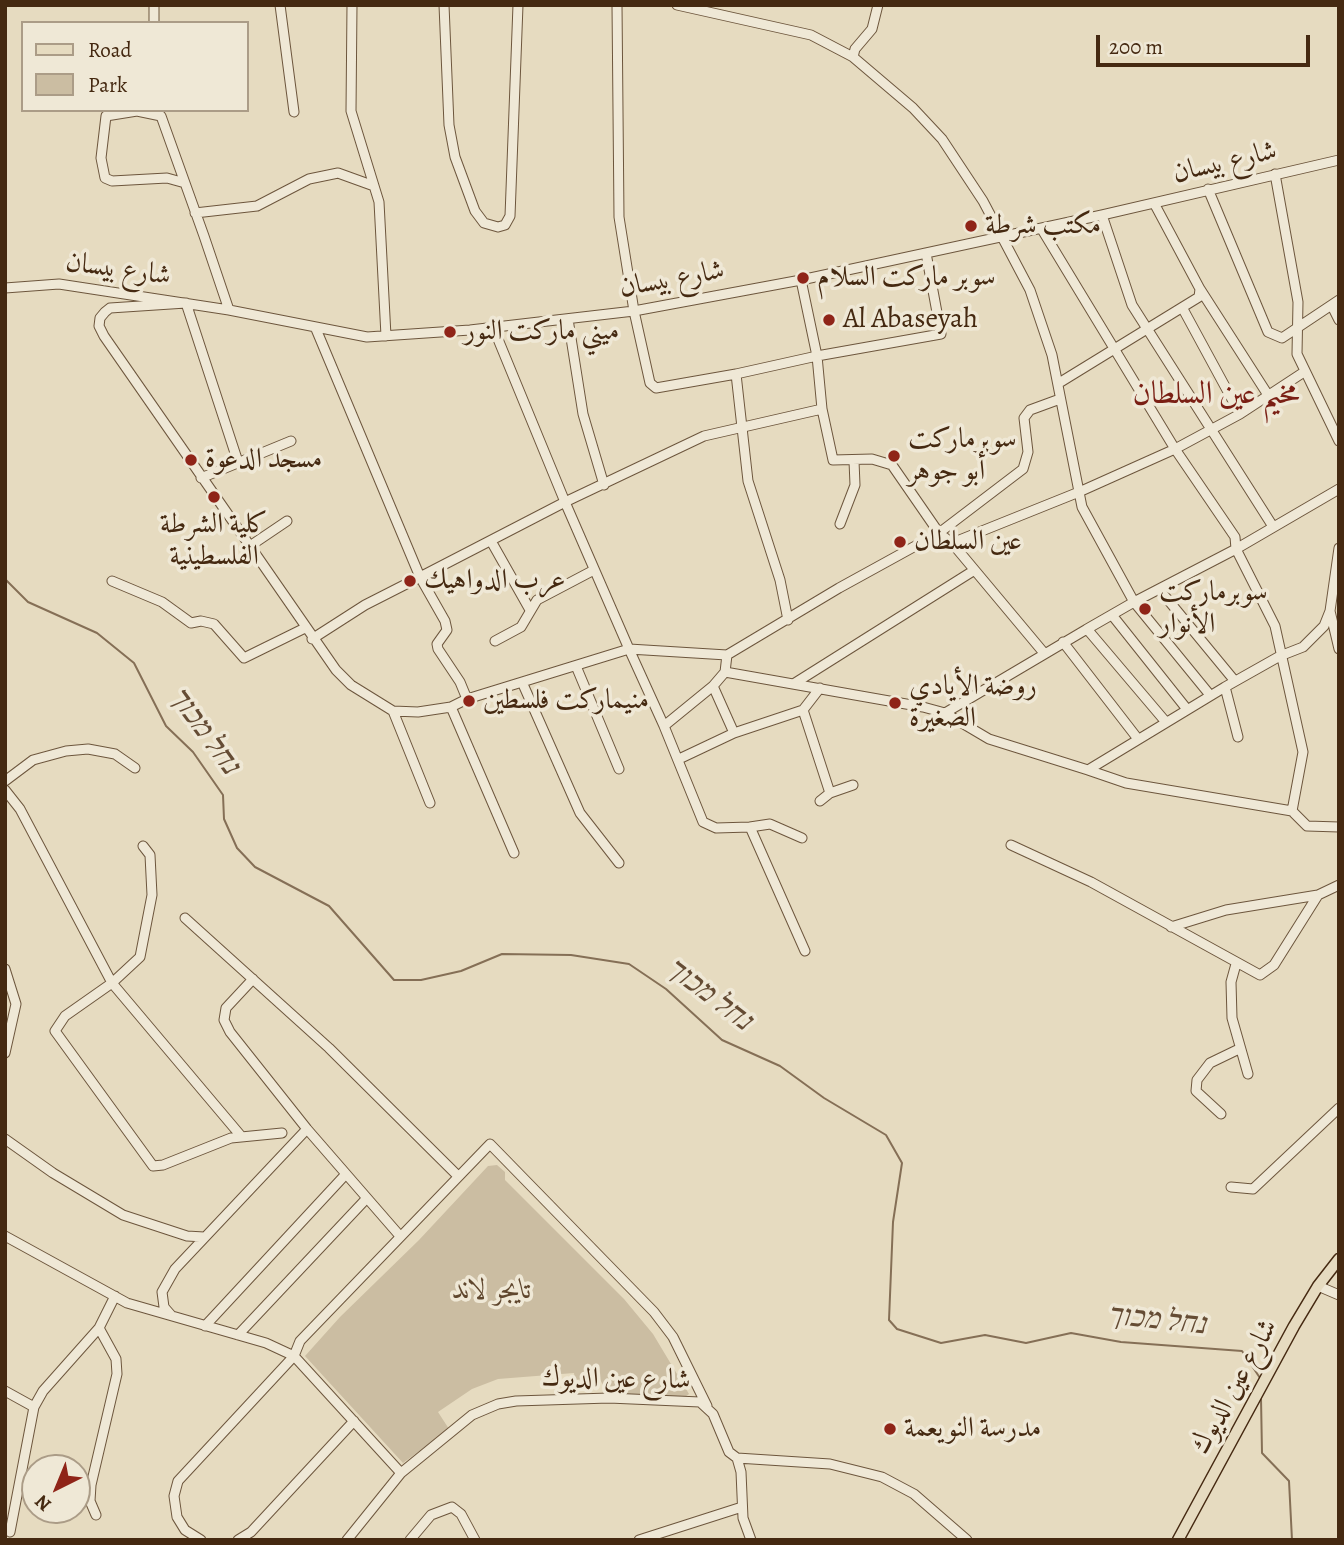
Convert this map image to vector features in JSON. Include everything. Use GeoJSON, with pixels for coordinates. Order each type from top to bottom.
{"type":"FeatureCollection","features":[{"type":"Feature","properties":{"kind":"main road","name":"شارع عين الديوك"},"geometry":{"type":"LineString","coordinates":[[1178,1540],[1318,1286],[1339,1259]]}},
{"type":"Feature","properties":{"kind":"street"},"geometry":{"type":"LineString","coordinates":[[280,5],[294,112]]}},
{"type":"Feature","properties":{"kind":"street"},"geometry":{"type":"LineString","coordinates":[[352,5],[351,111],[379,202],[386,336]]}},
{"type":"Feature","properties":{"kind":"street"},"geometry":{"type":"LineString","coordinates":[[444,5],[449,125],[455,157],[478,216],[484,223],[498,227],[505,225],[510,216],[518,5]]}},
{"type":"Feature","properties":{"kind":"street"},"geometry":{"type":"LineString","coordinates":[[617,5],[619,217],[634,311],[653,387],[736,374],[817,356],[941,334],[926,253]]}},
{"type":"Feature","properties":{"kind":"street"},"geometry":{"type":"LineString","coordinates":[[677,5],[811,36],[853,57],[936,131],[982,201],[1030,290],[1059,383],[1079,492],[1088,521],[1134,602],[1210,695]]}},
{"type":"Feature","properties":{"kind":"street"},"geometry":{"type":"LineString","coordinates":[[853,57],[855,49],[872,29],[878,5]]}},
{"type":"Feature","properties":{"kind":"street"},"geometry":{"type":"LineString","coordinates":[[131,112],[106,116],[101,172],[104,178],[111,181],[166,178],[185,183]]}},
{"type":"Feature","properties":{"kind":"street"},"geometry":{"type":"LineString","coordinates":[[160,113],[229,310]]}},
{"type":"Feature","properties":{"kind":"street","name":"شارع بيسان"},"geometry":{"type":"LineString","coordinates":[[5,288],[59,284],[229,310],[367,337],[493,327],[634,311],[801,280],[1339,160]]}},
{"type":"Feature","properties":{"kind":"street"},"geometry":{"type":"LineString","coordinates":[[195,213],[257,206],[309,179],[338,173],[374,186]]}},
{"type":"Feature","properties":{"kind":"street"},"geometry":{"type":"LineString","coordinates":[[1275,174],[1300,329],[1297,354],[1339,440]]}},
{"type":"Feature","properties":{"kind":"street"},"geometry":{"type":"LineString","coordinates":[[1208,190],[1268,332],[1282,338],[1300,329],[1336,303],[1339,320]]}},
{"type":"Feature","properties":{"kind":"street"},"geometry":{"type":"LineString","coordinates":[[1154,203],[1200,289],[1268,395]]}},
{"type":"Feature","properties":{"kind":"street"},"geometry":{"type":"LineString","coordinates":[[1102,215],[1132,305],[1272,525]]}},
{"type":"Feature","properties":{"kind":"street"},"geometry":{"type":"LineString","coordinates":[[1041,228],[1175,449],[1235,537],[1236,549],[1275,626],[1303,752],[1292,811]]}},
{"type":"Feature","properties":{"kind":"street"},"geometry":{"type":"LineString","coordinates":[[801,280],[817,356],[830,456],[836,461],[882,460],[892,465],[939,533],[952,543],[1044,653]]}},
{"type":"Feature","properties":{"kind":"street"},"geometry":{"type":"LineString","coordinates":[[1059,383],[1113,348],[1183,310],[1199,297],[1200,289]]}},
{"type":"Feature","properties":{"kind":"street"},"geometry":{"type":"LineString","coordinates":[[238,462],[186,303],[110,307],[100,317],[99,326],[312,639],[351,685],[393,711],[418,712],[451,708],[467,699],[629,649],[727,655],[939,533],[1023,469],[1028,452],[1024,418],[1030,410],[1060,399]]}},
{"type":"Feature","properties":{"kind":"street"},"geometry":{"type":"LineString","coordinates":[[1183,310],[1240,414]]}},
{"type":"Feature","properties":{"kind":"street"},"geometry":{"type":"LineString","coordinates":[[568,319],[583,414],[604,485]]}},
{"type":"Feature","properties":{"kind":"street"},"geometry":{"type":"LineString","coordinates":[[493,327],[594,570],[679,759],[703,822],[716,828],[770,824],[802,838]]}},
{"type":"Feature","properties":{"kind":"street"},"geometry":{"type":"LineString","coordinates":[[316,329],[420,577],[445,621],[447,630],[437,644],[438,649],[460,681],[467,699]]}},
{"type":"Feature","properties":{"kind":"street"},"geometry":{"type":"LineString","coordinates":[[952,543],[1079,492],[1175,449],[1240,414],[1304,372]]}},
{"type":"Feature","properties":{"kind":"street"},"geometry":{"type":"LineString","coordinates":[[736,374],[748,481],[780,580],[788,620]]}},
{"type":"Feature","properties":{"kind":"street"},"geometry":{"type":"LineString","coordinates":[[312,639],[365,605],[565,502],[690,442],[743,426],[822,409]]}},
{"type":"Feature","properties":{"kind":"street"},"geometry":{"type":"LineString","coordinates":[[201,478],[290,441]]}},
{"type":"Feature","properties":{"kind":"street"},"geometry":{"type":"LineString","coordinates":[[840,524],[855,485],[854,461]]}},
{"type":"Feature","properties":{"kind":"street"},"geometry":{"type":"LineString","coordinates":[[945,713],[1063,642],[1236,549],[1272,525],[1338,490],[1339,503]]}},
{"type":"Feature","properties":{"kind":"street"},"geometry":{"type":"LineString","coordinates":[[250,546],[287,521]]}},
{"type":"Feature","properties":{"kind":"street"},"geometry":{"type":"LineString","coordinates":[[491,541],[530,610]]}},
{"type":"Feature","properties":{"kind":"street"},"geometry":{"type":"LineString","coordinates":[[1088,770],[1234,680],[1303,647],[1324,626],[1330,611],[1339,548]]}},
{"type":"Feature","properties":{"kind":"street"},"geometry":{"type":"LineString","coordinates":[[495,641],[521,627],[537,600],[594,570]]}},
{"type":"Feature","properties":{"kind":"street"},"geometry":{"type":"LineString","coordinates":[[795,683],[973,571]]}},
{"type":"Feature","properties":{"kind":"street"},"geometry":{"type":"LineString","coordinates":[[112,580],[162,603],[191,623],[201,621],[214,624],[244,658],[305,628]]}},
{"type":"Feature","properties":{"kind":"street"},"geometry":{"type":"LineString","coordinates":[[1159,589],[1234,680]]}},
{"type":"Feature","properties":{"kind":"street"},"geometry":{"type":"LineString","coordinates":[[1330,611],[1339,649]]}},
{"type":"Feature","properties":{"kind":"street"},"geometry":{"type":"LineString","coordinates":[[1112,615],[1186,708]]}},
{"type":"Feature","properties":{"kind":"street"},"geometry":{"type":"LineString","coordinates":[[1087,629],[1165,721]]}},
{"type":"Feature","properties":{"kind":"street"},"geometry":{"type":"LineString","coordinates":[[1063,642],[1138,739]]}},
{"type":"Feature","properties":{"kind":"street"},"geometry":{"type":"LineString","coordinates":[[664,726],[713,686],[725,672],[727,655]]}},
{"type":"Feature","properties":{"kind":"street"},"geometry":{"type":"LineString","coordinates":[[576,666],[619,769]]}},
{"type":"Feature","properties":{"kind":"street"},"geometry":{"type":"LineString","coordinates":[[725,672],[908,703],[945,713],[989,739],[1126,783],[1292,811],[1307,826],[1339,827]]}},
{"type":"Feature","properties":{"kind":"street"},"geometry":{"type":"LineString","coordinates":[[522,682],[580,813],[619,863]]}},
{"type":"Feature","properties":{"kind":"street"},"geometry":{"type":"LineString","coordinates":[[713,686],[734,733]]}},
{"type":"Feature","properties":{"kind":"street"},"geometry":{"type":"LineString","coordinates":[[1225,687],[1238,737]]}},
{"type":"Feature","properties":{"kind":"street"},"geometry":{"type":"LineString","coordinates":[[679,759],[734,733],[803,710],[820,688]]}},
{"type":"Feature","properties":{"kind":"street"},"geometry":{"type":"LineString","coordinates":[[451,708],[514,853]]}},
{"type":"Feature","properties":{"kind":"street"},"geometry":{"type":"LineString","coordinates":[[803,710],[830,793]]}},
{"type":"Feature","properties":{"kind":"street"},"geometry":{"type":"LineString","coordinates":[[393,711],[430,803]]}},
{"type":"Feature","properties":{"kind":"street"},"geometry":{"type":"LineString","coordinates":[[5,781],[40,757],[76,750],[115,754],[135,768]]}},
{"type":"Feature","properties":{"kind":"street"},"geometry":{"type":"LineString","coordinates":[[820,801],[830,793],[853,785]]}},
{"type":"Feature","properties":{"kind":"street"},"geometry":{"type":"LineString","coordinates":[[5,790],[20,809],[112,983],[241,1136]]}},
{"type":"Feature","properties":{"kind":"street"},"geometry":{"type":"LineString","coordinates":[[750,827],[805,951]]}},
{"type":"Feature","properties":{"kind":"street"},"geometry":{"type":"LineString","coordinates":[[1011,845],[1091,882],[1260,975],[1267,972],[1318,895]]}},
{"type":"Feature","properties":{"kind":"street"},"geometry":{"type":"LineString","coordinates":[[143,846],[150,855],[152,879],[143,949],[135,964],[65,1016],[55,1031],[148,1163],[153,1166],[163,1166],[241,1136],[282,1133]]}},
{"type":"Feature","properties":{"kind":"street"},"geometry":{"type":"LineString","coordinates":[[1171,927],[1226,911],[1318,895],[1339,885]]}},
{"type":"Feature","properties":{"kind":"street"},"geometry":{"type":"LineString","coordinates":[[185,918],[329,1048],[458,1176]]}},
{"type":"Feature","properties":{"kind":"street"},"geometry":{"type":"LineString","coordinates":[[1236,964],[1232,971],[1231,1001],[1239,1049],[1248,1074]]}},
{"type":"Feature","properties":{"kind":"street"},"geometry":{"type":"LineString","coordinates":[[5,969],[16,1004],[5,1053]]}},
{"type":"Feature","properties":{"kind":"street"},"geometry":{"type":"LineString","coordinates":[[253,979],[226,1008],[224,1020],[242,1049],[307,1129],[400,1236]]}},
{"type":"Feature","properties":{"kind":"street"},"geometry":{"type":"LineString","coordinates":[[1221,1114],[1196,1091],[1197,1080],[1210,1063],[1239,1049]]}},
{"type":"Feature","properties":{"kind":"street"},"geometry":{"type":"LineString","coordinates":[[1231,1187],[1253,1189],[1339,1108]]}},
{"type":"Feature","properties":{"kind":"street"},"geometry":{"type":"LineString","coordinates":[[141,1307],[154,1302],[176,1269],[204,1237],[307,1129]]}},
{"type":"Feature","properties":{"kind":"street"},"geometry":{"type":"LineString","coordinates":[[5,1139],[53,1173],[117,1212],[160,1228],[204,1237]]}},
{"type":"Feature","properties":{"kind":"street"},"geometry":{"type":"LineString","coordinates":[[201,1540],[185,1530],[177,1517],[174,1496],[180,1476],[294,1356],[300,1341],[490,1144],[654,1312],[673,1337],[707,1406]]}},
{"type":"Feature","properties":{"kind":"street"},"geometry":{"type":"LineString","coordinates":[[205,1326],[346,1174]]}},
{"type":"Feature","properties":{"kind":"street"},"geometry":{"type":"LineString","coordinates":[[238,1335],[367,1198]]}},
{"type":"Feature","properties":{"kind":"street"},"geometry":{"type":"LineString","coordinates":[[5,1236],[115,1296],[141,1307],[238,1335],[294,1356],[401,1473]]}},
{"type":"Feature","properties":{"kind":"street"},"geometry":{"type":"LineString","coordinates":[[1318,1286],[1339,1295]]}},
{"type":"Feature","properties":{"kind":"street"},"geometry":{"type":"LineString","coordinates":[[162,1292],[164,1307],[172,1316]]}},
{"type":"Feature","properties":{"kind":"street"},"geometry":{"type":"LineString","coordinates":[[10,1533],[34,1407],[43,1391],[99,1328],[115,1296]]}},
{"type":"Feature","properties":{"kind":"street"},"geometry":{"type":"LineString","coordinates":[[96,1515],[90,1501],[91,1485],[117,1366],[114,1352],[99,1328]]}},
{"type":"Feature","properties":{"kind":"street"},"geometry":{"type":"LineString","coordinates":[[5,1391],[34,1407]]}},
{"type":"Feature","properties":{"kind":"street","name":"شارع عين الديوك"},"geometry":{"type":"LineString","coordinates":[[347,1540],[401,1473],[472,1415],[498,1404],[620,1398],[692,1401],[707,1406],[729,1452],[737,1458]]}},
{"type":"Feature","properties":{"kind":"street"},"geometry":{"type":"LineString","coordinates":[[238,1540],[251,1532],[354,1421]]}},
{"type":"Feature","properties":{"kind":"street"},"geometry":{"type":"LineString","coordinates":[[751,1540],[742,1507],[737,1458],[830,1464],[882,1477],[915,1494],[962,1538]]}},
{"type":"Feature","properties":{"kind":"street"},"geometry":{"type":"LineString","coordinates":[[410,1540],[431,1516],[452,1507],[461,1514],[475,1540]]}},
{"type":"Feature","properties":{"kind":"street"},"geometry":{"type":"LineString","coordinates":[[639,1540],[742,1507]]}},
{"type":"Feature","properties":{"kind":"green space","name":"تايجر لاند"},"geometry":{"type":"Polygon","coordinates":[[[497,1165],[505,1172],[505,1180],[624,1299],[653,1334],[689,1394],[685,1397],[608,1396],[599,1377],[575,1380],[574,1373],[498,1379],[472,1389],[438,1412],[449,1429],[403,1463],[305,1356],[488,1166],[497,1165]]]}},
{"type":"Feature","properties":{"kind":"waterway","name":"נחל מכוך"},"geometry":{"type":"LineString","coordinates":[[5,579],[28,602],[97,633],[134,663],[166,726],[193,752],[223,795],[224,819],[237,848],[255,867],[329,906],[394,980],[421,980],[461,971],[502,954],[571,955],[629,964],[666,989],[722,1040],[780,1066],[824,1098],[886,1135],[902,1163],[893,1222],[889,1320],[897,1329],[941,1343],[985,1335],[1026,1343],[1071,1333],[1121,1342],[1242,1351],[1260,1378]]}},
{"type":"Feature","properties":{"kind":"waterway","name":"נחל מכוך"},"geometry":{"type":"LineString","coordinates":[[1261,1398],[1262,1453],[1289,1481],[1292,1540]]}},
{"type":"Feature","properties":{"kind":"place","name":"مكتب شرطة"},"geometry":{"type":"Point","coordinates":[971,226]}},
{"type":"Feature","properties":{"kind":"place","name":"سوبر ماركت السلام"},"geometry":{"type":"Point","coordinates":[803,278]}},
{"type":"Feature","properties":{"kind":"place","name":"Al Abaseyah"},"geometry":{"type":"Point","coordinates":[829,320]}},
{"type":"Feature","properties":{"kind":"place","name":"ميني ماركت النور"},"geometry":{"type":"Point","coordinates":[450,332]}},
{"type":"Feature","properties":{"kind":"place","name":"سوبرماركت أبو جوهر"},"geometry":{"type":"Point","coordinates":[894,456]}},
{"type":"Feature","properties":{"kind":"place","name":"مسجد الدعوة"},"geometry":{"type":"Point","coordinates":[191,460]}},
{"type":"Feature","properties":{"kind":"place","name":"كلية الشرطة الفلسطينية"},"geometry":{"type":"Point","coordinates":[214,497]}},
{"type":"Feature","properties":{"kind":"place","name":"عين السلطان"},"geometry":{"type":"Point","coordinates":[900,542]}},
{"type":"Feature","properties":{"kind":"place","name":"عرب الدواهيك"},"geometry":{"type":"Point","coordinates":[410,581]}},
{"type":"Feature","properties":{"kind":"place","name":"سوبرماركت الأنوار"},"geometry":{"type":"Point","coordinates":[1145,609]}},
{"type":"Feature","properties":{"kind":"place","name":"منيماركت فلسطين"},"geometry":{"type":"Point","coordinates":[469,701]}},
{"type":"Feature","properties":{"kind":"place","name":"روضة الأيادي الصغيرة"},"geometry":{"type":"Point","coordinates":[895,703]}},
{"type":"Feature","properties":{"kind":"place","name":"مدرسة النويعمة"},"geometry":{"type":"Point","coordinates":[890,1429]}},
{"type":"Feature","properties":{"kind":"district","name":"مخيم عين السلطان"},"geometry":{"type":"Point","coordinates":[1216,395]}}]}
